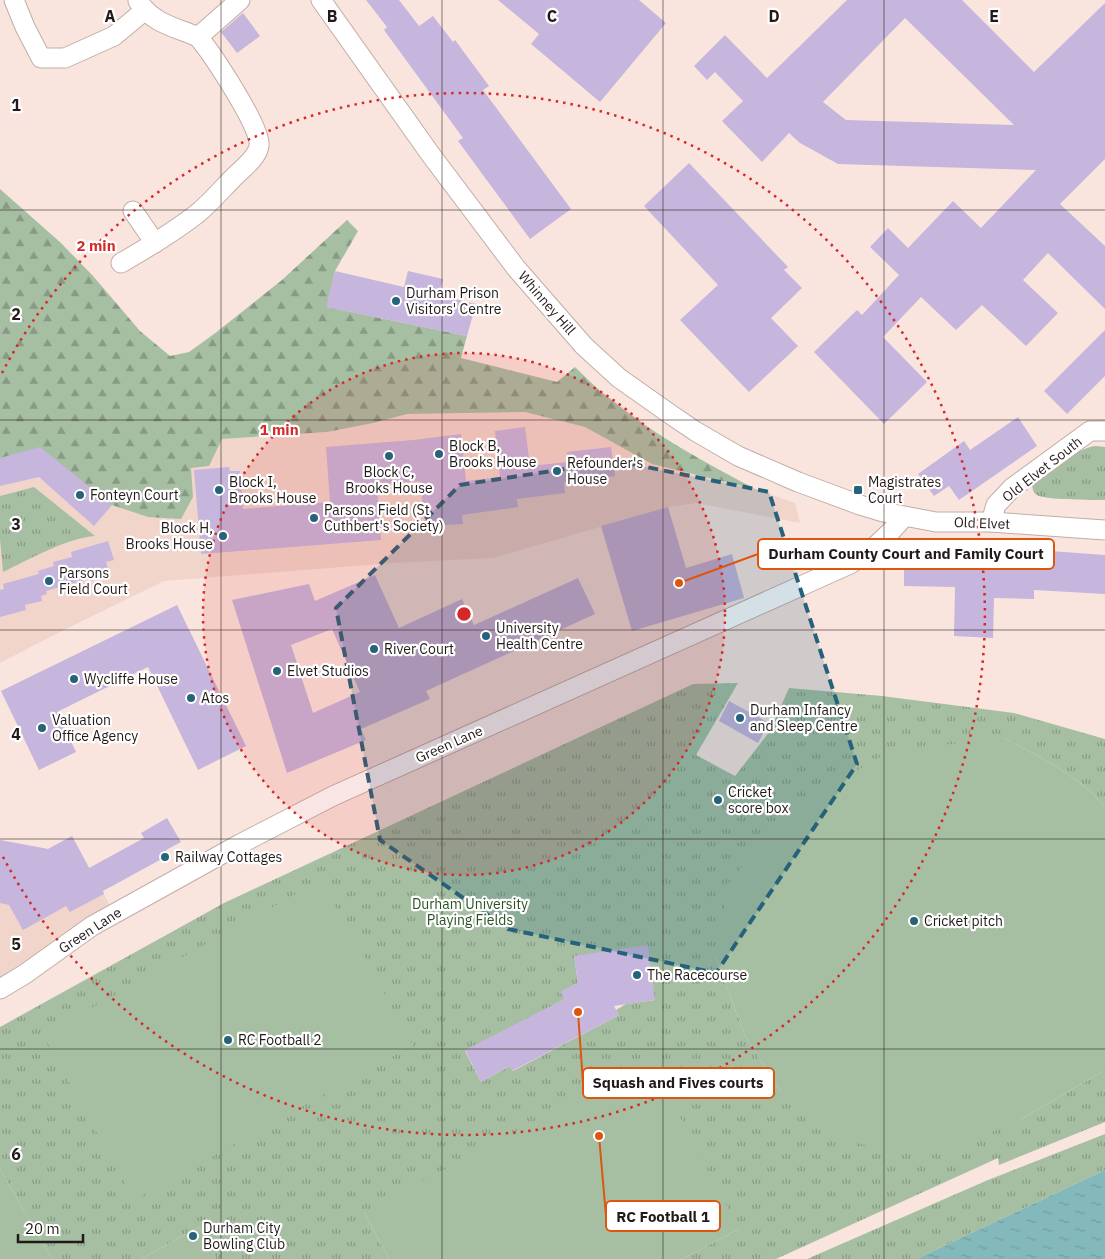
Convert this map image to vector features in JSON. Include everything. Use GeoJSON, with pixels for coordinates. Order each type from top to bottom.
{"type":"FeatureCollection","features":[{"type":"Feature","properties":{"kind":"street"},"geometry":{"type":"LineString","coordinates":[[14,0],[40,58],[65,58],[114,36],[141,5],[164,25],[198,37],[212,54],[257,133],[259,146],[251,160],[198,213],[155,243],[121,263]]}},
{"type":"Feature","properties":{"kind":"street"},"geometry":{"type":"LineString","coordinates":[[198,37],[240,0]]}},
{"type":"Feature","properties":{"kind":"street","name":"Whinney Hill"},"geometry":{"type":"LineString","coordinates":[[321,0],[431,155],[507,256],[584,346],[619,378],[712,441],[738,456],[860,506]]}},
{"type":"Feature","properties":{"kind":"street"},"geometry":{"type":"LineString","coordinates":[[133,211],[155,243]]}},
{"type":"Feature","properties":{"kind":"street","name":"Old Elvet South"},"geometry":{"type":"LineString","coordinates":[[991,522],[996,505],[1012,488],[1090,431],[1105,431]]}},
{"type":"Feature","properties":{"kind":"street","name":"Old Elvet"},"geometry":{"type":"LineString","coordinates":[[860,506],[904,517],[936,522],[991,522],[1105,530]]}},
{"type":"Feature","properties":{"kind":"street","name":"Green Lane"},"geometry":{"type":"LineString","coordinates":[[0,990],[92,926],[240,844],[333,796],[850,564],[870,552],[904,517]]}},
{"type":"Feature","properties":{"kind":"highlighted area"},"geometry":{"type":"Polygon","coordinates":[[[617,461],[769,492],[857,764],[716,973],[508,929],[380,840],[336,608],[460,485],[617,461]]]}},
{"type":"Feature","properties":{"kind":"shaded area","name":"Parsons Field (St Cuthbert's Society)"},"geometry":{"type":"Polygon","coordinates":[[[575,367],[607,397],[642,424],[696,458],[755,489],[795,503],[800,523],[696,503],[668,507],[493,558],[393,563],[164,581],[0,663],[0,429],[222,439],[327,432],[414,404],[558,382],[575,367]]]}},
{"type":"Feature","properties":{"kind":"shaded area"},"geometry":{"type":"Polygon","coordinates":[[[72,836],[111,907],[0,977],[0,840],[48,849],[72,836]]]}},
{"type":"Feature","properties":{"kind":"green space"},"geometry":{"type":"Polygon","coordinates":[[[0,189],[61,243],[93,276],[140,331],[170,356],[189,352],[214,334],[282,280],[347,220],[358,231],[335,271],[327,307],[467,336],[461,358],[557,382],[575,367],[600,391],[644,424],[698,458],[755,489],[652,464],[585,427],[525,412],[407,414],[327,432],[222,439],[209,466],[191,468],[193,497],[181,519],[148,517],[112,505],[0,458],[0,189]]]}},
{"type":"Feature","properties":{"kind":"green space"},"geometry":{"type":"Polygon","coordinates":[[[1096,446],[1105,447],[1105,500],[1049,498],[1037,495],[1033,491],[1032,485],[1055,467],[1080,451],[1096,446]]]}},
{"type":"Feature","properties":{"kind":"green space"},"geometry":{"type":"Polygon","coordinates":[[[34,487],[95,536],[60,545],[3,572],[0,539],[0,496],[34,487]]]}},
{"type":"Feature","properties":{"kind":"green space","name":"Durham University Playing Fields"},"geometry":{"type":"Polygon","coordinates":[[[738,683],[696,755],[735,776],[770,731],[789,688],[882,696],[1014,713],[1105,739],[1105,808],[1085,787],[1059,768],[1005,738],[716,958],[745,1036],[781,1092],[1018,1121],[1105,1070],[1105,1122],[999,1165],[998,1158],[776,1259],[682,1259],[739,1229],[364,1212],[389,1259],[216,1259],[199,1227],[141,1259],[52,1259],[0,1169],[0,1027],[224,903],[693,684],[738,683]],[[574,956],[578,983],[561,992],[565,999],[465,1051],[481,1082],[510,1066],[513,1071],[619,1015],[616,1010],[626,1004],[655,1000],[574,956]]]}},
{"type":"Feature","properties":{"kind":"green space","name":"Cricket pitch"},"geometry":{"type":"Polygon","coordinates":[[[1005,738],[1059,768],[1085,787],[1105,808],[1105,1070],[1018,1121],[958,1146],[899,1153],[835,1138],[781,1092],[745,1036],[716,958],[728,884],[785,813],[890,751],[1005,738]]]}},
{"type":"Feature","properties":{"kind":"green space","name":"RC Football 2"},"geometry":{"type":"Polygon","coordinates":[[[321,880],[413,1045],[134,1200],[43,1035],[321,880]]]}},
{"type":"Feature","properties":{"kind":"green space"},"geometry":{"type":"Polygon","coordinates":[[[650,1060],[739,1229],[682,1259],[389,1259],[364,1212],[650,1060]]]}},
{"type":"Feature","properties":{"kind":"green space"},"geometry":{"type":"Polygon","coordinates":[[[1105,1134],[1105,1170],[916,1259],[807,1259],[988,1180],[1105,1134]]]}},
{"type":"Feature","properties":{"kind":"green space"},"geometry":{"type":"Polygon","coordinates":[[[0,1169],[52,1259],[0,1259],[0,1169]]]}},
{"type":"Feature","properties":{"kind":"green space","name":"Durham City Bowling Club"},"geometry":{"type":"Polygon","coordinates":[[[199,1227],[216,1259],[141,1259],[199,1227]]]}},
{"type":"Feature","properties":{"kind":"water"},"geometry":{"type":"Polygon","coordinates":[[[1105,1170],[1105,1259],[916,1259],[1105,1170]]]}},
{"type":"Feature","properties":{"kind":"building"},"geometry":{"type":"Polygon","coordinates":[[[366,0],[399,0],[419,26],[433,16],[453,42],[455,40],[489,86],[483,90],[571,209],[530,239],[458,141],[463,138],[384,30],[387,27],[366,0]]]}},
{"type":"Feature","properties":{"kind":"building"},"geometry":{"type":"Polygon","coordinates":[[[498,0],[639,0],[666,23],[600,102],[531,44],[539,34],[498,0]]]}},
{"type":"Feature","properties":{"kind":"building"},"geometry":{"type":"Polygon","coordinates":[[[847,0],[962,0],[1034,72],[1105,3],[1105,159],[1060,204],[1105,246],[1105,309],[1048,253],[1023,280],[1058,313],[1026,346],[982,305],[956,330],[921,297],[883,337],[927,382],[884,424],[814,352],[857,310],[862,315],[899,275],[870,247],[888,228],[908,248],[953,201],[981,228],[1036,170],[838,164],[800,143],[789,133],[762,162],[722,121],[743,101],[715,72],[707,80],[694,66],[725,35],[767,78],[847,0]],[[905,18],[823,102],[846,120],[1014,125],[905,18]]]}},
{"type":"Feature","properties":{"kind":"building"},"geometry":{"type":"Polygon","coordinates":[[[243,13],[260,36],[237,53],[221,32],[243,13]]]}},
{"type":"Feature","properties":{"kind":"building"},"geometry":{"type":"Polygon","coordinates":[[[689,163],[788,267],[784,270],[802,288],[771,318],[798,346],[749,392],[680,320],[718,285],[644,206],[689,163]]]}},
{"type":"Feature","properties":{"kind":"building","name":"Durham Prison Visitors' Centre"},"geometry":{"type":"Polygon","coordinates":[[[335,271],[404,287],[408,271],[443,279],[439,295],[476,304],[467,336],[326,307],[335,271]]]}},
{"type":"Feature","properties":{"kind":"building"},"geometry":{"type":"Polygon","coordinates":[[[1105,330],[1105,376],[1067,414],[1044,391],[1105,330]]]}},
{"type":"Feature","properties":{"kind":"building"},"geometry":{"type":"Polygon","coordinates":[[[1018,417],[1037,446],[959,500],[949,486],[934,496],[918,474],[964,441],[970,450],[1018,417]]]}},
{"type":"Feature","properties":{"kind":"building"},"geometry":{"type":"Polygon","coordinates":[[[525,427],[530,466],[568,462],[567,452],[611,447],[615,476],[564,482],[565,493],[517,499],[518,507],[462,515],[463,524],[430,526],[429,516],[424,517],[420,481],[377,485],[381,540],[201,554],[194,470],[229,467],[230,471],[240,471],[243,509],[330,502],[326,447],[461,434],[466,481],[500,477],[495,431],[525,427]]]}},
{"type":"Feature","properties":{"kind":"building","name":"Fonteyn Court"},"geometry":{"type":"Polygon","coordinates":[[[40,447],[112,505],[94,526],[39,477],[0,486],[0,458],[40,447]]]}},
{"type":"Feature","properties":{"kind":"building"},"geometry":{"type":"Polygon","coordinates":[[[668,507],[686,568],[732,554],[744,598],[632,631],[601,526],[668,507]]]}},
{"type":"Feature","properties":{"kind":"building","name":"Parsons Field Court"},"geometry":{"type":"Polygon","coordinates":[[[108,541],[114,560],[106,562],[109,571],[46,591],[47,594],[41,596],[42,601],[25,605],[26,610],[0,617],[0,590],[4,589],[3,584],[39,574],[38,571],[54,566],[53,562],[72,557],[71,552],[108,541]]]}},
{"type":"Feature","properties":{"kind":"building"},"geometry":{"type":"Polygon","coordinates":[[[997,547],[1105,555],[1105,594],[1034,590],[1034,599],[994,598],[993,638],[954,636],[955,587],[904,586],[904,564],[921,564],[921,554],[997,555],[997,547]]]}},
{"type":"Feature","properties":{"kind":"building"},"geometry":{"type":"Polygon","coordinates":[[[375,575],[399,628],[462,599],[474,625],[578,578],[595,614],[426,691],[430,699],[361,729],[366,740],[287,773],[232,600],[309,584],[315,601],[375,575]],[[332,629],[291,645],[313,713],[360,692],[332,629]]]}},
{"type":"Feature","properties":{"kind":"building","name":"Wycliffe House"},"geometry":{"type":"Polygon","coordinates":[[[177,605],[246,746],[198,770],[148,667],[57,712],[76,752],[39,770],[1,691],[177,605]]]}},
{"type":"Feature","properties":{"kind":"building","name":"Durham Infancy and Sleep Centre"},"geometry":{"type":"Polygon","coordinates":[[[729,701],[769,723],[758,743],[719,721],[729,701]]]}},
{"type":"Feature","properties":{"kind":"building"},"geometry":{"type":"Polygon","coordinates":[[[167,818],[181,842],[166,850],[169,855],[103,891],[104,894],[70,912],[66,906],[23,930],[9,905],[0,903],[0,840],[48,849],[72,836],[89,868],[144,838],[141,833],[167,818]]]}},
{"type":"Feature","properties":{"kind":"building"},"geometry":{"type":"Polygon","coordinates":[[[648,945],[655,1000],[614,1006],[619,1015],[512,1071],[510,1066],[481,1082],[465,1050],[565,999],[560,992],[578,983],[574,956],[648,945]]]}},
{"type":"Feature","properties":{"kind":"place","name":"Durham Prison Visitors' Centre"},"geometry":{"type":"Point","coordinates":[396,301]}},
{"type":"Feature","properties":{"kind":"place","name":"Block B, Brooks House"},"geometry":{"type":"Point","coordinates":[439,454]}},
{"type":"Feature","properties":{"kind":"place","name":"Block C, Brooks House"},"geometry":{"type":"Point","coordinates":[389,456]}},
{"type":"Feature","properties":{"kind":"place","name":"Refounder's House"},"geometry":{"type":"Point","coordinates":[557,471]}},
{"type":"Feature","properties":{"kind":"place","name":"Block I, Brooks House"},"geometry":{"type":"Point","coordinates":[219,490]}},
{"type":"Feature","properties":{"kind":"place","name":"Magistrates Court"},"geometry":{"type":"Point","coordinates":[858,490]}},
{"type":"Feature","properties":{"kind":"place","name":"Fonteyn Court"},"geometry":{"type":"Point","coordinates":[80,495]}},
{"type":"Feature","properties":{"kind":"place","name":"Parsons Field (St Cuthbert's Society)"},"geometry":{"type":"Point","coordinates":[314,518]}},
{"type":"Feature","properties":{"kind":"place","name":"Block H, Brooks House"},"geometry":{"type":"Point","coordinates":[223,536]}},
{"type":"Feature","properties":{"kind":"place","name":"Parsons Field Court"},"geometry":{"type":"Point","coordinates":[49,581]}},
{"type":"Feature","properties":{"kind":"place","name":"Durham County Court and Family Court"},"geometry":{"type":"Point","coordinates":[679,583]}},
{"type":"Feature","properties":{"kind":"place","name":"University Health Centre"},"geometry":{"type":"Point","coordinates":[486,636]}},
{"type":"Feature","properties":{"kind":"place","name":"River Court"},"geometry":{"type":"Point","coordinates":[374,649]}},
{"type":"Feature","properties":{"kind":"place","name":"Elvet Studios"},"geometry":{"type":"Point","coordinates":[277,671]}},
{"type":"Feature","properties":{"kind":"place","name":"Wycliffe House"},"geometry":{"type":"Point","coordinates":[74,679]}},
{"type":"Feature","properties":{"kind":"place","name":"Atos"},"geometry":{"type":"Point","coordinates":[191,698]}},
{"type":"Feature","properties":{"kind":"place","name":"Durham Infancy and Sleep Centre"},"geometry":{"type":"Point","coordinates":[740,718]}},
{"type":"Feature","properties":{"kind":"place","name":"Valuation Office Agency"},"geometry":{"type":"Point","coordinates":[42,728]}},
{"type":"Feature","properties":{"kind":"place","name":"Cricket score box"},"geometry":{"type":"Point","coordinates":[718,800]}},
{"type":"Feature","properties":{"kind":"place","name":"Railway Cottages"},"geometry":{"type":"Point","coordinates":[165,857]}},
{"type":"Feature","properties":{"kind":"place","name":"Cricket pitch"},"geometry":{"type":"Point","coordinates":[914,921]}},
{"type":"Feature","properties":{"kind":"place","name":"The Racecourse"},"geometry":{"type":"Point","coordinates":[637,975]}},
{"type":"Feature","properties":{"kind":"place","name":"Squash and Fives courts"},"geometry":{"type":"Point","coordinates":[578,1012]}},
{"type":"Feature","properties":{"kind":"place","name":"RC Football 2"},"geometry":{"type":"Point","coordinates":[228,1040]}},
{"type":"Feature","properties":{"kind":"place","name":"RC Football 1"},"geometry":{"type":"Point","coordinates":[599,1136]}},
{"type":"Feature","properties":{"kind":"place","name":"Durham City Bowling Club"},"geometry":{"type":"Point","coordinates":[193,1236]}}]}
